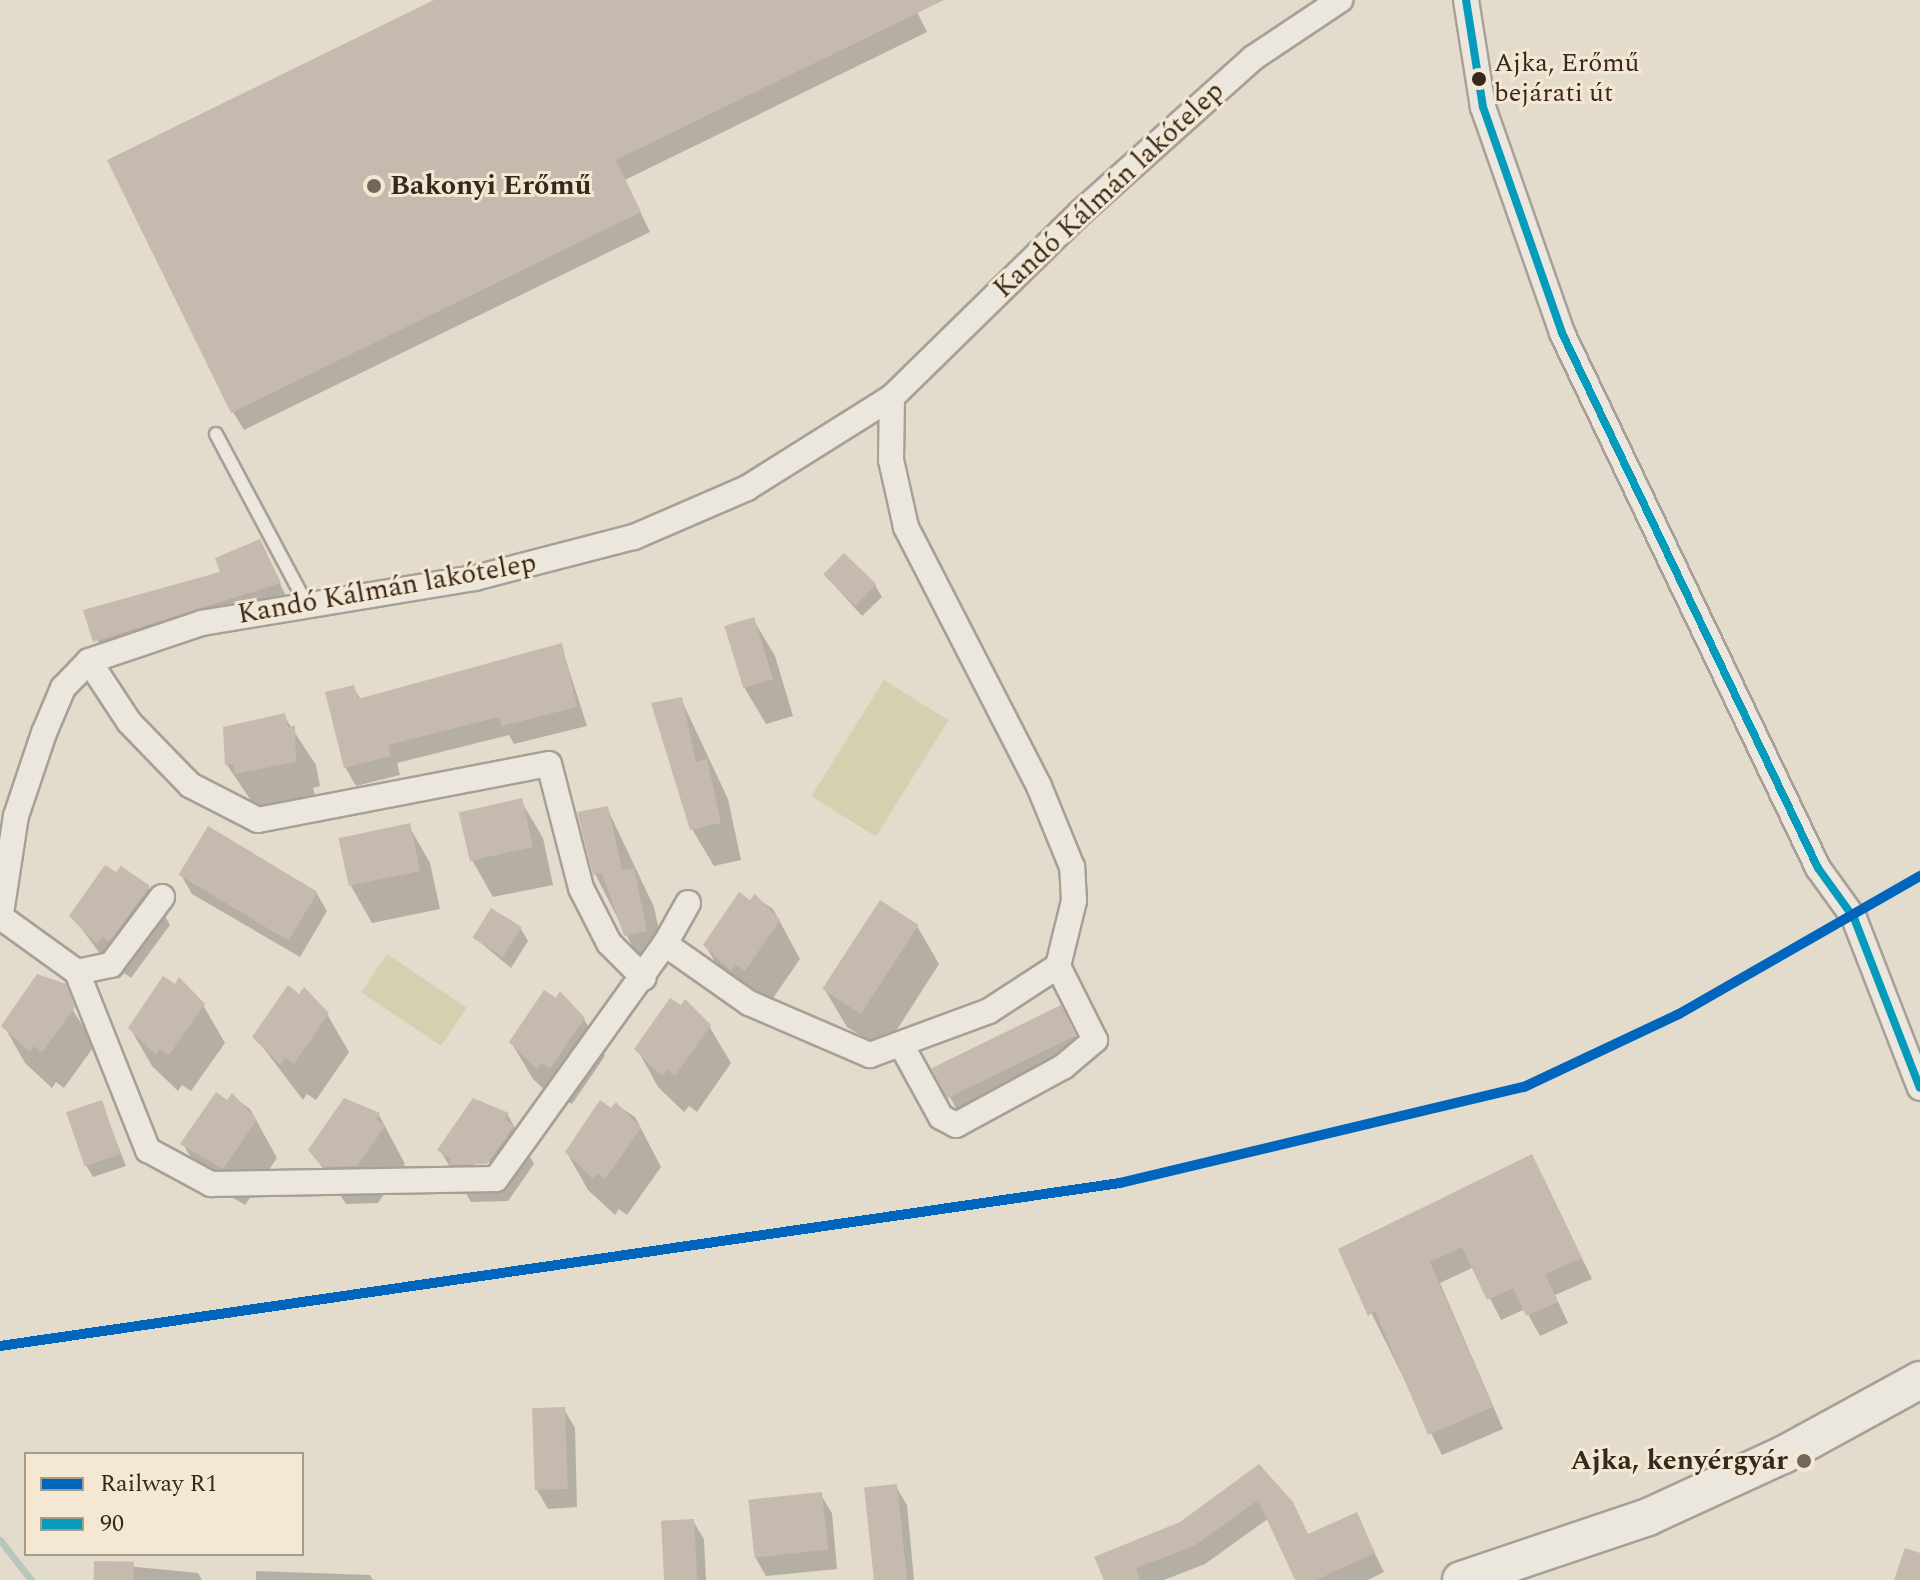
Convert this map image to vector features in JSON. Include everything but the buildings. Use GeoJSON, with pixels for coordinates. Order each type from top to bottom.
{"type":"FeatureCollection","features":[{"type":"Feature","properties":{"kind":"main road"},"geometry":{"type":"LineString","coordinates":[[1462,1580],[1648,1517],[1920,1380]]}},
{"type":"Feature","properties":{"kind":"street","name":"Kandó Kálmán lakótelep"},"geometry":{"type":"LineString","coordinates":[[77,972],[1,919],[16,816],[30,774],[63,688],[89,661],[202,623],[475,578],[634,537],[747,488],[892,397],[1081,212],[1253,58],[1340,0]]}},
{"type":"Feature","properties":{"kind":"street"},"geometry":{"type":"LineString","coordinates":[[1466,0],[1483,107],[1562,333],[1818,868],[1854,918],[1919,1085]]}},
{"type":"Feature","properties":{"kind":"street"},"geometry":{"type":"LineString","coordinates":[[892,397],[891,460],[906,527],[1039,786],[1072,867],[1074,901],[1058,966],[1095,1040],[1063,1067],[956,1125],[941,1117],[903,1048]]}},
{"type":"Feature","properties":{"kind":"street"},"geometry":{"type":"LineString","coordinates":[[89,661],[129,722],[190,785],[258,820],[549,764],[581,888],[609,943],[644,978]]}},
{"type":"Feature","properties":{"kind":"street"},"geometry":{"type":"LineString","coordinates":[[162,897],[111,965],[77,972],[148,1150],[211,1184],[496,1179],[644,978],[688,903]]}},
{"type":"Feature","properties":{"kind":"street"},"geometry":{"type":"LineString","coordinates":[[665,944],[749,1003],[870,1055],[903,1048],[989,1011],[1058,966]]}},
{"type":"Feature","properties":{"kind":"lane"},"geometry":{"type":"LineString","coordinates":[[216,434],[307,605]]}},
{"type":"Feature","properties":{"kind":"shaded area"},"geometry":{"type":"Polygon","coordinates":[[[884,680],[948,720],[876,836],[811,796],[884,680]]]}},
{"type":"Feature","properties":{"kind":"shaded area"},"geometry":{"type":"Polygon","coordinates":[[[387,954],[467,1008],[441,1046],[361,992],[387,954]]]}},
{"type":"Feature","properties":{"kind":"waterway"},"geometry":{"type":"LineString","coordinates":[[0,1540],[31,1580]]}},
{"type":"Feature","properties":{"kind":"rail line","name":"R1"},"geometry":{"type":"LineString","coordinates":[[0,1346],[1120,1183],[1524,1087],[1679,1014],[1920,876]]}},
{"type":"Feature","properties":{"kind":"transit line","name":"90"},"geometry":{"type":"LineString","coordinates":[[1466,0],[1483,107],[1562,333],[1818,868],[1854,918],[1920,1088]]}},
{"type":"Feature","properties":{"kind":"place","name":"Ajka, Erőmű bejárati út"},"geometry":{"type":"Point","coordinates":[1479,79]}},
{"type":"Feature","properties":{"kind":"place","name":"Bakonyi Erőmű"},"geometry":{"type":"Point","coordinates":[374,186]}},
{"type":"Feature","properties":{"kind":"place","name":"Ajka, kenyérgyár"},"geometry":{"type":"Point","coordinates":[1804,1461]}}]}
